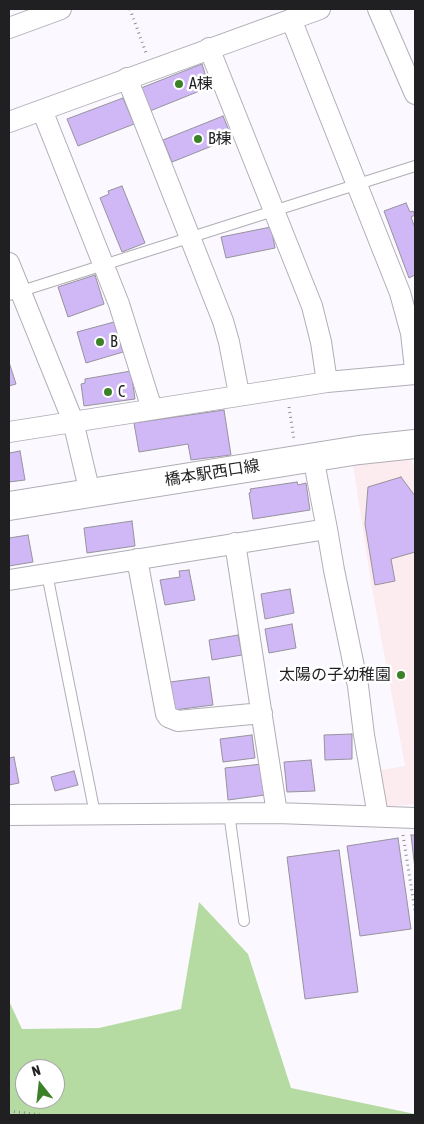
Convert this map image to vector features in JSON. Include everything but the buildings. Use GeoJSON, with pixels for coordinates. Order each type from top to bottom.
{"type":"FeatureCollection","features":[{"type":"Feature","properties":{"kind":"street"},"geometry":{"type":"LineString","coordinates":[[9,28],[61,9]]}},
{"type":"Feature","properties":{"kind":"street"},"geometry":{"type":"LineString","coordinates":[[9,122],[320,9]]}},
{"type":"Feature","properties":{"kind":"street"},"geometry":{"type":"LineString","coordinates":[[378,9],[415,94]]}},
{"type":"Feature","properties":{"kind":"street"},"geometry":{"type":"LineString","coordinates":[[291,19],[358,184],[407,313],[415,370]]}},
{"type":"Feature","properties":{"kind":"street"},"geometry":{"type":"LineString","coordinates":[[209,48],[312,306],[318,328],[327,382]]}},
{"type":"Feature","properties":{"kind":"street"},"geometry":{"type":"LineString","coordinates":[[127,78],[225,328],[239,394]]}},
{"type":"Feature","properties":{"kind":"street"},"geometry":{"type":"LineString","coordinates":[[42,110],[104,264],[133,346],[152,409]]}},
{"type":"Feature","properties":{"kind":"street"},"geometry":{"type":"LineString","coordinates":[[9,263],[15,293],[73,421],[90,493]]}},
{"type":"Feature","properties":{"kind":"street"},"geometry":{"type":"LineString","coordinates":[[9,432],[239,394],[327,382],[415,374]]}},
{"type":"Feature","properties":{"kind":"street","name":"橋本駅西口線"},"geometry":{"type":"LineString","coordinates":[[9,506],[90,493],[304,452],[359,450],[415,444]]}},
{"type":"Feature","properties":{"kind":"street"},"geometry":{"type":"LineString","coordinates":[[304,452],[327,529],[358,686],[364,735],[378,816]]}},
{"type":"Feature","properties":{"kind":"street"},"geometry":{"type":"LineString","coordinates":[[9,580],[327,529]]}},
{"type":"Feature","properties":{"kind":"street"},"geometry":{"type":"LineString","coordinates":[[235,543],[277,813]]}},
{"type":"Feature","properties":{"kind":"street"},"geometry":{"type":"LineString","coordinates":[[137,559],[168,717],[178,721],[262,713]]}},
{"type":"Feature","properties":{"kind":"street"},"geometry":{"type":"LineString","coordinates":[[9,815],[277,813],[409,818]]}},
{"type":"Feature","properties":{"kind":"lane"},"geometry":{"type":"LineString","coordinates":[[15,293],[415,166]]}},
{"type":"Feature","properties":{"kind":"lane"},"geometry":{"type":"LineString","coordinates":[[47,574],[95,814]]}},
{"type":"Feature","properties":{"kind":"lane"},"geometry":{"type":"LineString","coordinates":[[229,813],[244,921]]}},
{"type":"Feature","properties":{"kind":"path"},"geometry":{"type":"LineString","coordinates":[[130,9],[152,69]]}},
{"type":"Feature","properties":{"kind":"path"},"geometry":{"type":"LineString","coordinates":[[286,389],[304,452]]}},
{"type":"Feature","properties":{"kind":"path"},"geometry":{"type":"LineString","coordinates":[[409,818],[402,829],[415,911]]}},
{"type":"Feature","properties":{"kind":"path"},"geometry":{"type":"LineString","coordinates":[[9,1111],[41,1115]]}},
{"type":"Feature","properties":{"kind":"shaded area","name":"太陽の子幼稚園"},"geometry":{"type":"Polygon","coordinates":[[[411,458],[415,471],[415,804],[388,807],[382,802],[375,771],[405,766],[371,583],[353,465],[411,458]]]}},
{"type":"Feature","properties":{"kind":"green space"},"geometry":{"type":"Polygon","coordinates":[[[199,902],[248,954],[291,1088],[415,1115],[9,1115],[9,1001],[22,1029],[99,1028],[181,1009],[199,902]]]}},
{"type":"Feature","properties":{"kind":"place","name":"A棟"},"geometry":{"type":"Point","coordinates":[179,84]}},
{"type":"Feature","properties":{"kind":"place","name":"B棟"},"geometry":{"type":"Point","coordinates":[198,139]}},
{"type":"Feature","properties":{"kind":"place","name":"B"},"geometry":{"type":"Point","coordinates":[100,342]}},
{"type":"Feature","properties":{"kind":"place","name":"C"},"geometry":{"type":"Point","coordinates":[108,392]}},
{"type":"Feature","properties":{"kind":"place","name":"太陽の子幼稚園"},"geometry":{"type":"Point","coordinates":[401,675]}}]}
